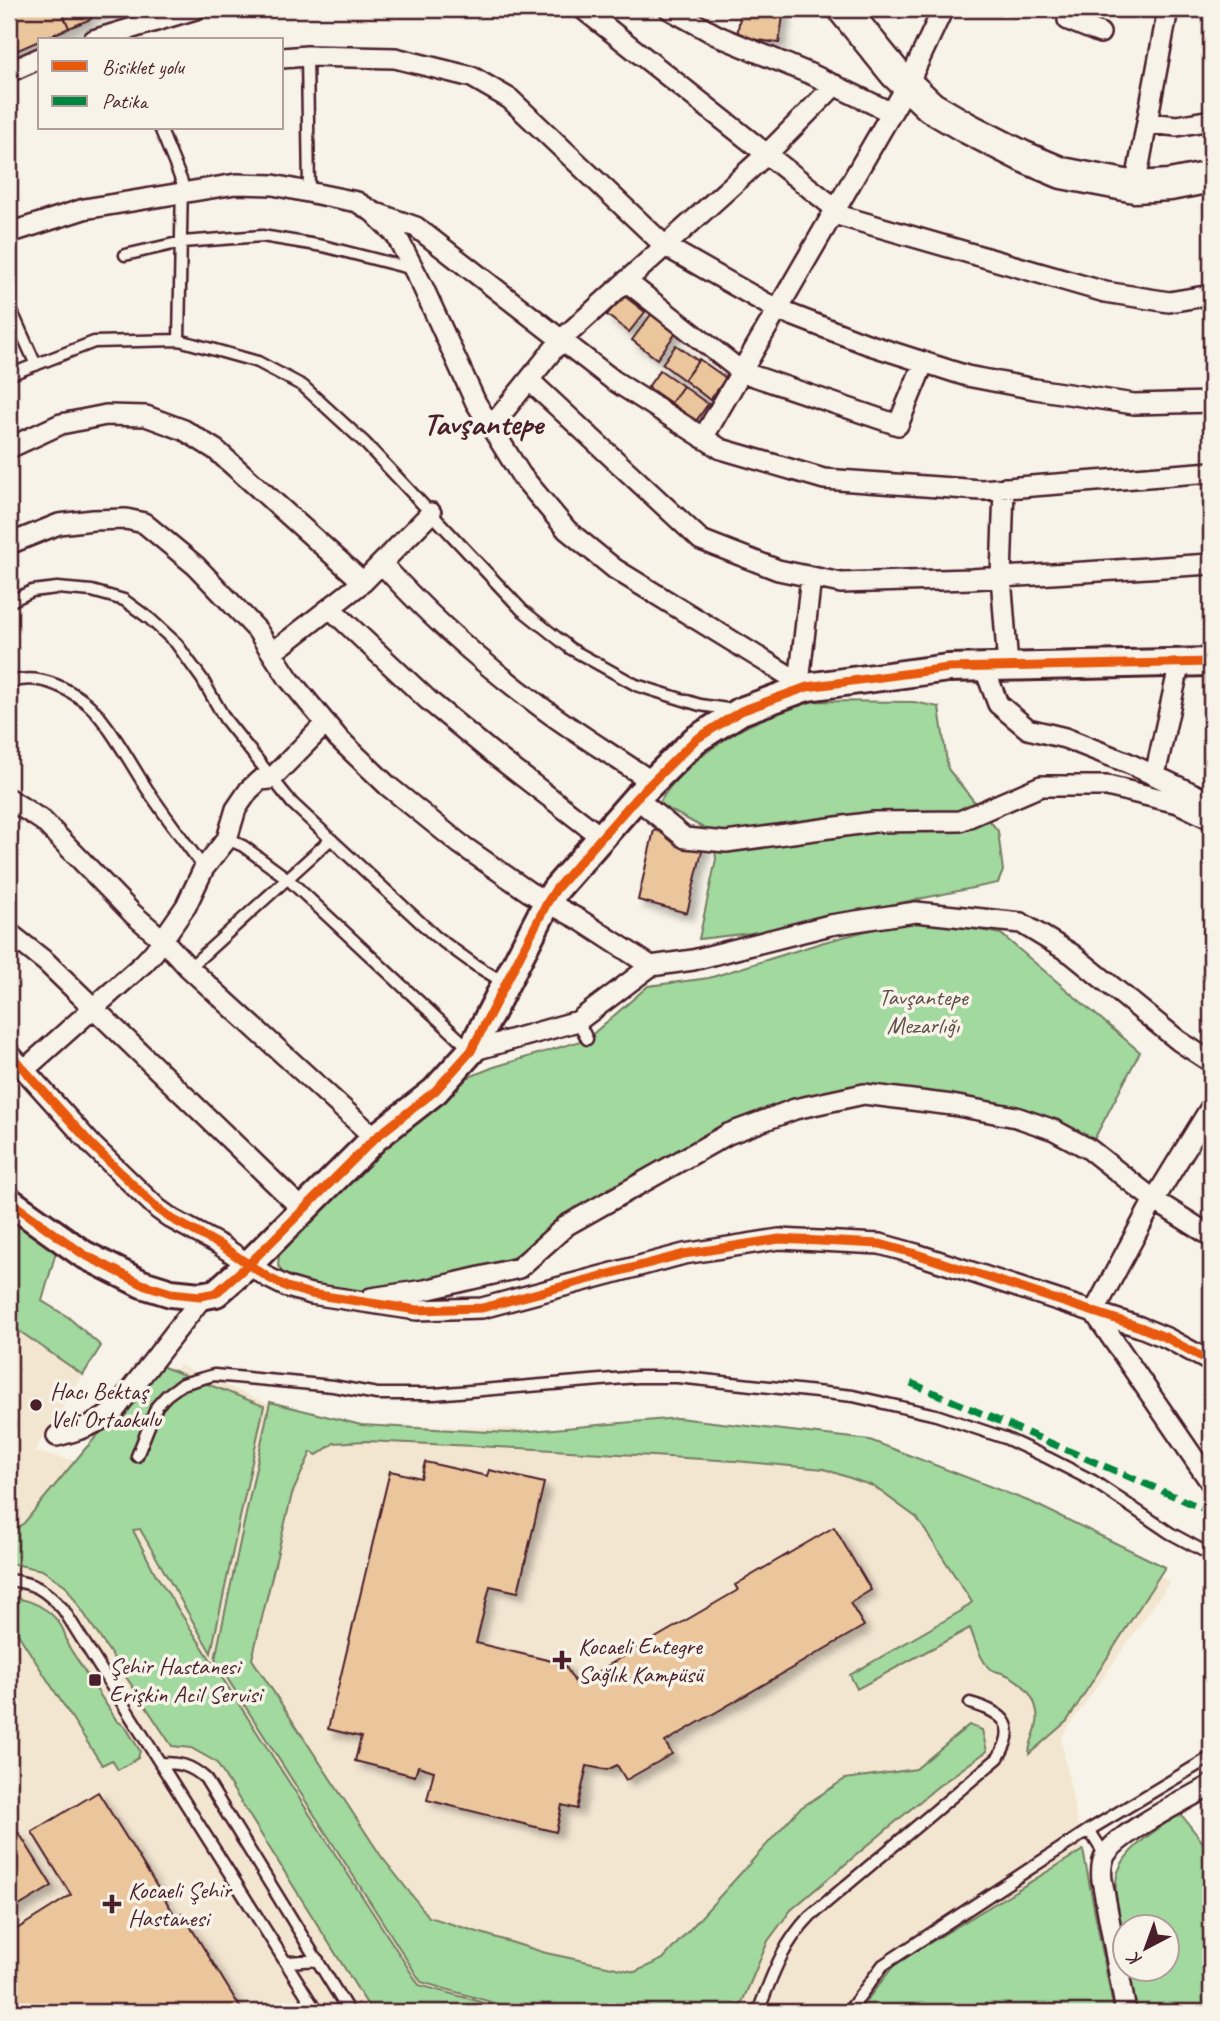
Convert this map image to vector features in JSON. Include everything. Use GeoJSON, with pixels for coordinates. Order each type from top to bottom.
{"type":"FeatureCollection","features":[{"type":"Feature","properties":{"kind":"main road"},"geometry":{"type":"LineString","coordinates":[[843,9],[907,86],[931,107],[1024,157],[1062,173],[1135,187],[1170,185],[1211,177]]}},
{"type":"Feature","properties":{"kind":"street"},"geometry":{"type":"LineString","coordinates":[[100,38],[196,9]]}},
{"type":"Feature","properties":{"kind":"street"},"geometry":{"type":"LineString","coordinates":[[583,9],[768,153],[835,211],[1105,292],[1169,302],[1211,295]]}},
{"type":"Feature","properties":{"kind":"street"},"geometry":{"type":"LineString","coordinates":[[669,9],[748,50],[835,85],[890,112]]}},
{"type":"Feature","properties":{"kind":"street"},"geometry":{"type":"LineString","coordinates":[[703,438],[907,86],[943,9]]}},
{"type":"Feature","properties":{"kind":"street"},"geometry":{"type":"LineString","coordinates":[[1071,9],[1068,20],[1100,33]]}},
{"type":"Feature","properties":{"kind":"street"},"geometry":{"type":"LineString","coordinates":[[1135,187],[1168,9]]}},
{"type":"Feature","properties":{"kind":"street"},"geometry":{"type":"LineString","coordinates":[[284,58],[395,58],[472,77],[510,99],[665,246],[776,309],[867,344],[967,376],[1135,404],[1211,402]]}},
{"type":"Feature","properties":{"kind":"street"},"geometry":{"type":"LineString","coordinates":[[9,72],[38,59]]}},
{"type":"Feature","properties":{"kind":"street"},"geometry":{"type":"LineString","coordinates":[[491,427],[562,340],[768,153],[835,85]]}},
{"type":"Feature","properties":{"kind":"street"},"geometry":{"type":"LineString","coordinates":[[1148,123],[1177,126],[1211,120]]}},
{"type":"Feature","properties":{"kind":"street"},"geometry":{"type":"LineString","coordinates":[[9,233],[84,209],[236,184],[274,185],[358,202],[373,212],[396,235],[476,403],[521,475],[567,530],[615,569],[803,685]]}},
{"type":"Feature","properties":{"kind":"street"},"geometry":{"type":"LineString","coordinates":[[373,212],[416,227],[613,380],[720,449],[824,479],[981,490],[1211,472]]}},
{"type":"Feature","properties":{"kind":"street"},"geometry":{"type":"LineString","coordinates":[[626,281],[742,372],[898,425],[924,362]]}},
{"type":"Feature","properties":{"kind":"street"},"geometry":{"type":"LineString","coordinates":[[529,380],[701,540],[778,570],[841,583],[1001,577],[1211,564]]}},
{"type":"Feature","properties":{"kind":"street"},"geometry":{"type":"LineString","coordinates":[[9,448],[61,424],[106,415],[146,416],[184,430],[216,450],[363,582]]}},
{"type":"Feature","properties":{"kind":"street"},"geometry":{"type":"LineString","coordinates":[[1003,488],[996,666],[998,704],[1028,729],[1065,738],[1211,802]]}},
{"type":"Feature","properties":{"kind":"street"},"geometry":{"type":"LineString","coordinates":[[272,653],[363,582],[431,513]]}},
{"type":"Feature","properties":{"kind":"street"},"geometry":{"type":"LineString","coordinates":[[9,544],[59,524],[126,519],[144,523],[197,566],[257,629],[289,680],[338,738],[398,795],[460,845],[547,903],[651,966]]}},
{"type":"Feature","properties":{"kind":"street"},"geometry":{"type":"LineString","coordinates":[[382,564],[445,629],[644,790],[685,838],[726,842],[874,822],[960,821],[1041,786],[1107,786],[1178,803],[1211,819]]}},
{"type":"Feature","properties":{"kind":"street"},"geometry":{"type":"LineString","coordinates":[[803,685],[811,577]]}},
{"type":"Feature","properties":{"kind":"street"},"geometry":{"type":"LineString","coordinates":[[330,608],[428,700],[601,837]]}},
{"type":"Feature","properties":{"kind":"street"},"geometry":{"type":"LineString","coordinates":[[1154,775],[1180,662]]}},
{"type":"Feature","properties":{"kind":"street"},"geometry":{"type":"LineString","coordinates":[[9,1201],[60,1239],[110,1270],[171,1293],[216,1293],[248,1265],[375,1138],[435,1091],[471,1051],[547,903],[601,837],[695,740],[741,711],[803,685],[948,667],[1211,662]]}},
{"type":"Feature","properties":{"kind":"street"},"geometry":{"type":"LineString","coordinates":[[24,1070],[144,963],[186,906],[204,869],[228,839],[236,809],[249,790],[260,780],[271,779],[326,723]]}},
{"type":"Feature","properties":{"kind":"street"},"geometry":{"type":"LineString","coordinates":[[9,799],[43,821],[189,968],[375,1138]]}},
{"type":"Feature","properties":{"kind":"street"},"geometry":{"type":"LineString","coordinates":[[471,1051],[578,1021],[651,966],[693,960],[830,925],[916,912],[1021,923],[1072,954],[1179,1041],[1211,1062]]}},
{"type":"Feature","properties":{"kind":"street"},"geometry":{"type":"LineString","coordinates":[[9,933],[46,962],[302,1209]]}},
{"type":"Feature","properties":{"kind":"street"},"geometry":{"type":"LineString","coordinates":[[9,1053],[92,1145],[145,1198],[172,1220],[204,1236],[287,1287],[311,1294],[417,1310],[482,1308],[684,1254],[779,1239],[880,1244],[1167,1338],[1211,1362]]}},
{"type":"Feature","properties":{"kind":"street"},"geometry":{"type":"LineString","coordinates":[[357,1302],[425,1290],[519,1268],[567,1225],[728,1135],[795,1109],[864,1094],[952,1105],[1016,1117],[1054,1130],[1089,1149],[1154,1200],[1211,1236]]}},
{"type":"Feature","properties":{"kind":"street"},"geometry":{"type":"LineString","coordinates":[[1094,1312],[1154,1200],[1211,1107]]}},
{"type":"Feature","properties":{"kind":"street"},"geometry":{"type":"LineString","coordinates":[[57,1436],[84,1429],[116,1410],[204,1295]]}},
{"type":"Feature","properties":{"kind":"street"},"geometry":{"type":"LineString","coordinates":[[1094,1312],[1211,1483]]}},
{"type":"Feature","properties":{"kind":"street"},"geometry":{"type":"LineString","coordinates":[[1126,2012],[1101,1880],[1101,1867],[1105,1856],[1124,1836],[1211,1785]]}},
{"type":"Feature","properties":{"kind":"lane"},"geometry":{"type":"LineString","coordinates":[[307,56],[309,191]]}},
{"type":"Feature","properties":{"kind":"lane"},"geometry":{"type":"LineString","coordinates":[[161,130],[182,182],[183,192],[179,340]]}},
{"type":"Feature","properties":{"kind":"lane"},"geometry":{"type":"LineString","coordinates":[[125,256],[182,243],[262,236],[323,246],[414,269]]}},
{"type":"Feature","properties":{"kind":"lane"},"geometry":{"type":"LineString","coordinates":[[9,305],[36,365]]}},
{"type":"Feature","properties":{"kind":"lane"},"geometry":{"type":"LineString","coordinates":[[9,374],[93,342],[179,340],[258,362],[303,386],[364,442],[522,610],[571,649],[636,685],[700,705],[741,711]]}},
{"type":"Feature","properties":{"kind":"lane"},"geometry":{"type":"LineString","coordinates":[[9,601],[32,591],[57,588],[92,591],[124,600],[150,618],[176,643],[202,678],[225,719],[292,803],[435,936],[475,965],[506,983]]}},
{"type":"Feature","properties":{"kind":"lane"},"geometry":{"type":"LineString","coordinates":[[9,683],[32,677],[62,688],[87,702],[204,869]]}},
{"type":"Feature","properties":{"kind":"lane"},"geometry":{"type":"LineString","coordinates":[[228,839],[243,846],[288,879],[471,1051]]}},
{"type":"Feature","properties":{"kind":"lane"},"geometry":{"type":"LineString","coordinates":[[189,968],[331,839]]}},
{"type":"Feature","properties":{"kind":"lane"},"geometry":{"type":"LineString","coordinates":[[578,1021],[587,1039]]}},
{"type":"Feature","properties":{"kind":"lane"},"geometry":{"type":"LineString","coordinates":[[137,1456],[158,1406],[167,1395],[183,1384],[214,1375],[333,1386],[377,1394],[434,1394],[637,1377],[677,1377],[853,1396],[936,1415],[1005,1438],[1093,1481],[1170,1533],[1211,1555]]}},
{"type":"Feature","properties":{"kind":"lane"},"geometry":{"type":"LineString","coordinates":[[9,1580],[26,1582],[46,1591],[63,1609],[288,1962],[317,2012]]}},
{"type":"Feature","properties":{"kind":"lane"},"geometry":{"type":"LineString","coordinates":[[758,2012],[783,1948],[794,1932],[998,1758],[1006,1746],[1008,1732],[1003,1718],[992,1709],[970,1703]]}},
{"type":"Feature","properties":{"kind":"lane"},"geometry":{"type":"LineString","coordinates":[[848,2012],[883,1965],[1089,1830],[1211,1757]]}},
{"type":"Feature","properties":{"kind":"lane"},"geometry":{"type":"LineString","coordinates":[[161,1763],[182,1763],[193,1767],[205,1778],[349,2012]]}},
{"type":"Feature","properties":{"kind":"lane"},"geometry":{"type":"LineString","coordinates":[[1089,1830],[1105,1856]]}},
{"type":"Feature","properties":{"kind":"lane"},"geometry":{"type":"LineString","coordinates":[[288,1962],[318,1960]]}},
{"type":"Feature","properties":{"kind":"shaded area","name":"Kocaeli Entegre Sağlık Kampüsü"},"geometry":{"type":"Polygon","coordinates":[[[9,1281],[68,1317],[101,1346],[34,1452],[82,1462],[119,1435],[179,1365],[313,1423],[674,1433],[900,1454],[1170,1582],[1061,1738],[1114,2012],[9,2012],[9,1281]]]}},
{"type":"Feature","properties":{"kind":"green space"},"geometry":{"type":"Polygon","coordinates":[[[814,701],[914,702],[939,707],[948,769],[998,831],[1003,871],[998,883],[751,933],[699,939],[716,859],[713,833],[659,804],[677,779],[716,745],[758,721],[814,701]]]}},
{"type":"Feature","properties":{"kind":"green space","name":"Tavşantepe Mezarlığı"},"geometry":{"type":"Polygon","coordinates":[[[916,918],[1001,934],[1140,1052],[1089,1149],[993,1104],[900,1099],[794,1105],[557,1226],[512,1258],[359,1295],[296,1281],[283,1274],[278,1265],[279,1255],[285,1244],[454,1083],[494,1067],[587,1039],[648,986],[709,978],[824,942],[916,918]]]}},
{"type":"Feature","properties":{"kind":"green space"},"geometry":{"type":"Polygon","coordinates":[[[9,1218],[56,1252],[42,1301],[68,1317],[101,1346],[83,1375],[9,1324],[9,1218]]]}},
{"type":"Feature","properties":{"kind":"green space"},"geometry":{"type":"Polygon","coordinates":[[[161,1366],[264,1406],[211,1653],[140,1529],[133,1530],[155,1573],[419,1985],[517,2012],[372,2012],[216,1762],[191,1748],[172,1746],[65,1585],[42,1570],[9,1563],[9,1533],[24,1523],[85,1449],[161,1366]]]}},
{"type":"Feature","properties":{"kind":"green space"},"geometry":{"type":"Polygon","coordinates":[[[270,1402],[361,1425],[508,1433],[678,1418],[870,1440],[1033,1503],[1165,1567],[1067,1721],[1029,1754],[1038,1718],[1033,1699],[1015,1679],[988,1667],[970,1628],[857,1689],[850,1675],[972,1602],[917,1518],[873,1486],[824,1469],[735,1461],[365,1441],[334,1443],[317,1455],[311,1452],[292,1494],[252,1659],[381,1856],[429,1917],[546,1953],[635,1972],[663,1959],[799,1809],[845,1779],[916,1769],[969,1725],[982,1730],[987,1751],[937,1787],[791,1910],[768,1941],[738,2012],[526,2012],[421,1982],[215,1659],[270,1402]]]}},
{"type":"Feature","properties":{"kind":"green space"},"geometry":{"type":"Polygon","coordinates":[[[9,1598],[29,1601],[47,1610],[54,1617],[65,1634],[67,1644],[140,1751],[138,1758],[118,1770],[112,1760],[102,1765],[9,1620],[9,1598]]]}},
{"type":"Feature","properties":{"kind":"green space"},"geometry":{"type":"Polygon","coordinates":[[[1180,1813],[1211,1853],[1211,2012],[1135,2012],[1130,1982],[1182,1982],[1182,1912],[1118,1912],[1116,1881],[1122,1863],[1136,1846],[1180,1813]]]}},
{"type":"Feature","properties":{"kind":"green space"},"geometry":{"type":"Polygon","coordinates":[[[1083,1850],[1114,2012],[955,2012],[949,2008],[946,2012],[858,2012],[895,1964],[1083,1850]]]}},
{"type":"Feature","properties":{"kind":"building"},"geometry":{"type":"Polygon","coordinates":[[[9,9],[61,9],[69,28],[46,38],[38,38],[38,41],[9,54],[9,9]]]}},
{"type":"Feature","properties":{"kind":"building"},"geometry":{"type":"Polygon","coordinates":[[[61,9],[87,9],[91,19],[69,28],[61,9]]]}},
{"type":"Feature","properties":{"kind":"building"},"geometry":{"type":"Polygon","coordinates":[[[92,9],[109,9],[95,15],[92,9]]]}},
{"type":"Feature","properties":{"kind":"building"},"geometry":{"type":"Polygon","coordinates":[[[741,9],[784,9],[779,43],[737,37],[741,9]]]}},
{"type":"Feature","properties":{"kind":"building"},"geometry":{"type":"Polygon","coordinates":[[[623,295],[645,312],[629,332],[607,315],[623,295]]]}},
{"type":"Feature","properties":{"kind":"building"},"geometry":{"type":"Polygon","coordinates":[[[653,312],[678,330],[657,359],[632,340],[653,312]]]}},
{"type":"Feature","properties":{"kind":"building"},"geometry":{"type":"Polygon","coordinates":[[[676,345],[698,361],[684,380],[662,364],[676,345]]]}},
{"type":"Feature","properties":{"kind":"building"},"geometry":{"type":"Polygon","coordinates":[[[699,359],[726,378],[710,400],[684,380],[699,359]]]}},
{"type":"Feature","properties":{"kind":"building"},"geometry":{"type":"Polygon","coordinates":[[[660,370],[683,386],[671,403],[648,387],[660,370]]]}},
{"type":"Feature","properties":{"kind":"building"},"geometry":{"type":"Polygon","coordinates":[[[683,386],[708,404],[696,421],[671,403],[683,386]]]}},
{"type":"Feature","properties":{"kind":"building"},"geometry":{"type":"Polygon","coordinates":[[[654,830],[704,843],[687,913],[638,900],[654,830]]]}},
{"type":"Feature","properties":{"kind":"building"},"geometry":{"type":"Polygon","coordinates":[[[425,1462],[487,1476],[489,1470],[544,1483],[518,1592],[490,1586],[476,1643],[564,1664],[576,1684],[738,1590],[735,1585],[834,1527],[871,1590],[850,1603],[864,1626],[665,1742],[672,1754],[626,1780],[617,1765],[607,1770],[587,1766],[577,1809],[562,1805],[556,1832],[427,1800],[434,1771],[418,1766],[415,1776],[355,1761],[361,1737],[328,1729],[390,1471],[421,1478],[425,1462]]]}},
{"type":"Feature","properties":{"kind":"building","name":"Kocaeli Şehir Hastanesi"},"geometry":{"type":"Polygon","coordinates":[[[98,1792],[176,1917],[182,1913],[243,2012],[9,2012],[9,1934],[71,1895],[32,1832],[98,1792]]]}},
{"type":"Feature","properties":{"kind":"building"},"geometry":{"type":"Polygon","coordinates":[[[19,1833],[52,1886],[9,1912],[9,1839],[19,1833]]]}},
{"type":"Feature","properties":{"kind":"building"},"geometry":{"type":"Polygon","coordinates":[[[19,1833],[52,1886],[9,1912],[9,1839],[19,1833]]]}},
{"type":"Feature","properties":{"kind":"marked path"},"geometry":{"type":"LineString","coordinates":[[911,1383],[1211,1512]]}},
{"type":"Feature","properties":{"kind":"cycle path"},"geometry":{"type":"LineString","coordinates":[[9,1201],[83,1254],[142,1284],[171,1293],[200,1296],[216,1293],[248,1265],[375,1138],[435,1091],[471,1051],[556,889],[636,798],[695,740],[741,711],[807,687],[948,668],[1211,662]]}},
{"type":"Feature","properties":{"kind":"cycle path"},"geometry":{"type":"LineString","coordinates":[[9,1053],[92,1145],[158,1209],[220,1245],[269,1278],[311,1294],[417,1310],[482,1308],[684,1254],[779,1239],[880,1244],[1140,1327],[1211,1362]]}},
{"type":"Feature","properties":{"kind":"place","name":"Hacı Bektaş Veli Ortaokulu"},"geometry":{"type":"Point","coordinates":[36,1405]}},
{"type":"Feature","properties":{"kind":"place","name":"Kocaeli Entegre Sağlık Kampüsü"},"geometry":{"type":"Point","coordinates":[562,1660]}},
{"type":"Feature","properties":{"kind":"place","name":"Şehir Hastanesi Erişkin Acil Servisi"},"geometry":{"type":"Point","coordinates":[95,1680]}},
{"type":"Feature","properties":{"kind":"place","name":"Kocaeli Şehir Hastanesi"},"geometry":{"type":"Point","coordinates":[112,1904]}},
{"type":"Feature","properties":{"kind":"district","name":"Tavşantepe"},"geometry":{"type":"Point","coordinates":[483,423]}}]}
